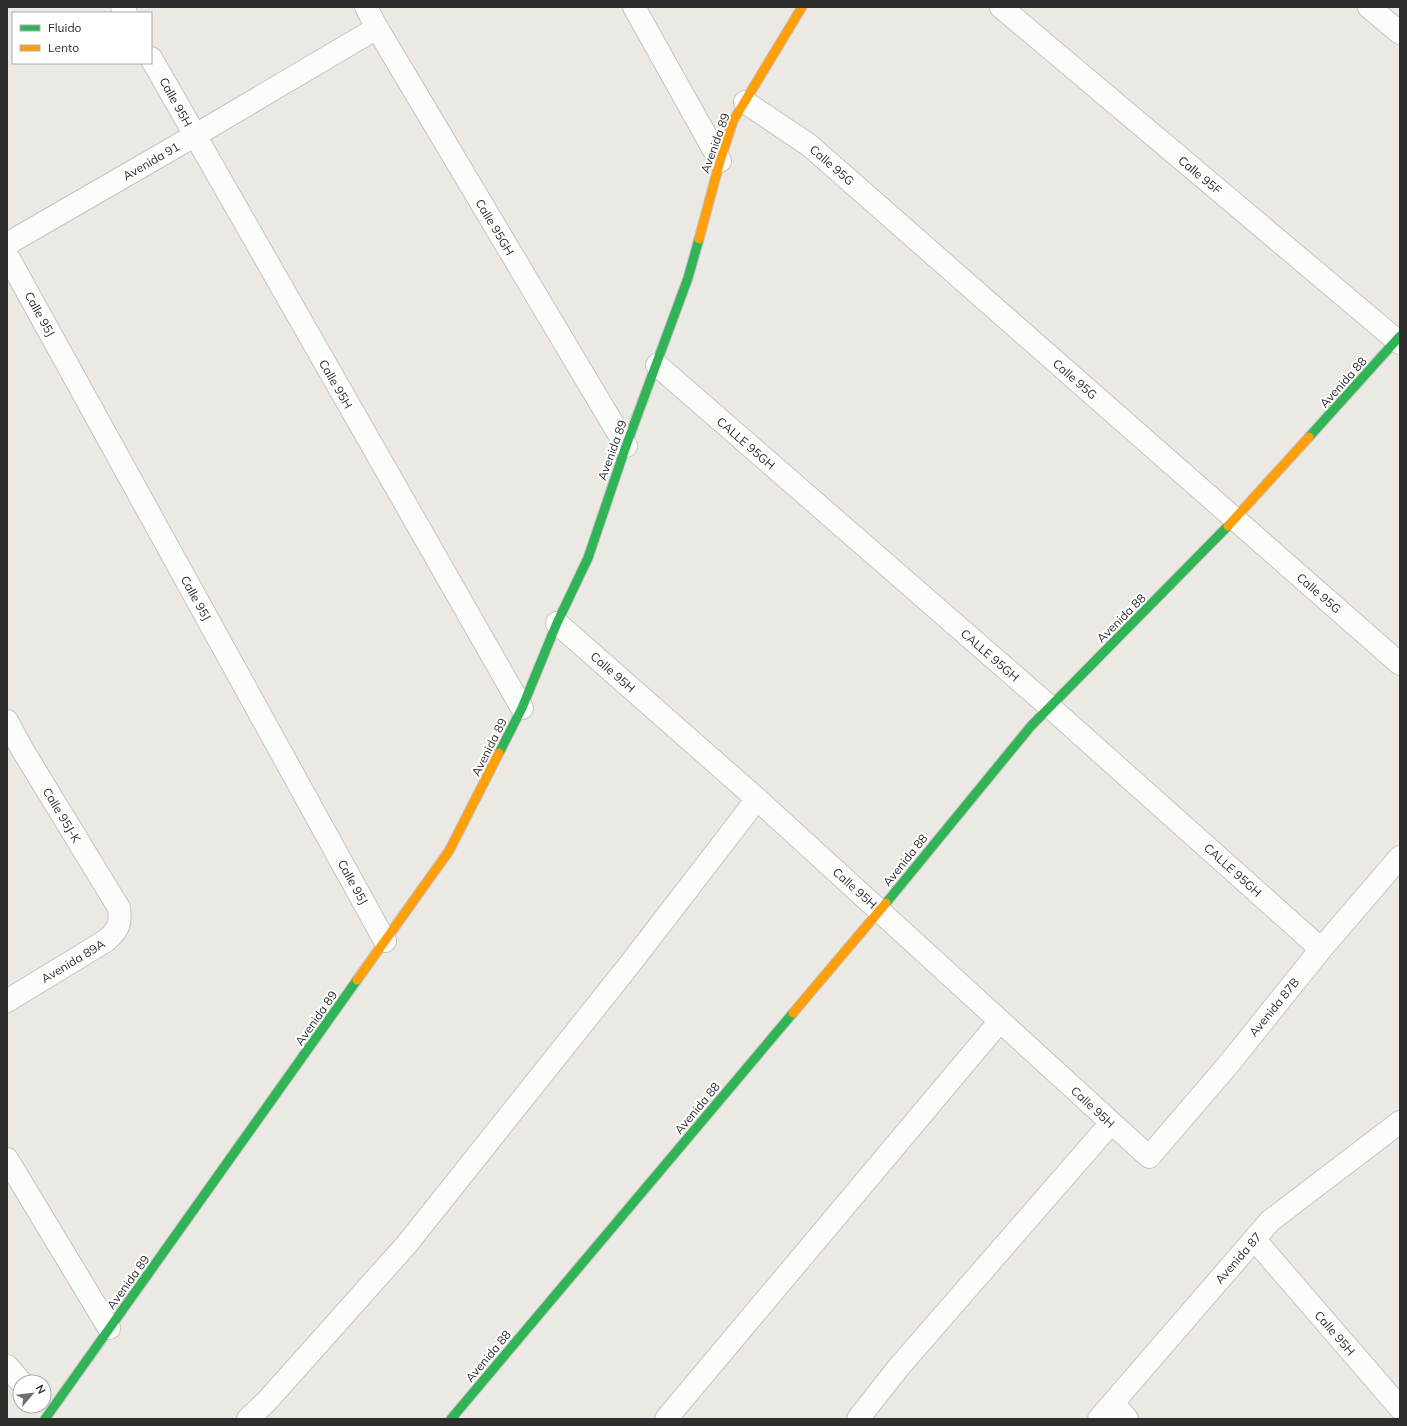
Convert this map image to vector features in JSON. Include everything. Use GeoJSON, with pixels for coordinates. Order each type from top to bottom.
{"type":"FeatureCollection","features":[{"type":"Feature","properties":{"kind":"street","name":"Calle 95GH"},"geometry":{"type":"LineString","coordinates":[[366,7],[377,28],[626,446]]}},
{"type":"Feature","properties":{"kind":"street"},"geometry":{"type":"LineString","coordinates":[[634,7],[720,161]]}},
{"type":"Feature","properties":{"kind":"street","name":"Avenida 89"},"geometry":{"type":"LineString","coordinates":[[52,1404],[109,1328],[449,850],[522,708],[557,623],[588,558],[626,446],[688,278],[720,161],[733,121],[802,7]]}},
{"type":"Feature","properties":{"kind":"street","name":"Calle 95F"},"geometry":{"type":"LineString","coordinates":[[1001,7],[1399,340]]}},
{"type":"Feature","properties":{"kind":"street"},"geometry":{"type":"LineString","coordinates":[[1369,7],[1400,33]]}},
{"type":"Feature","properties":{"kind":"street","name":"Avenida 91"},"geometry":{"type":"LineString","coordinates":[[7,244],[377,28]]}},
{"type":"Feature","properties":{"kind":"street","name":"Calle 95H"},"geometry":{"type":"LineString","coordinates":[[152,60],[194,136],[522,708]]}},
{"type":"Feature","properties":{"kind":"street","name":"Calle 95G"},"geometry":{"type":"LineString","coordinates":[[745,102],[809,145],[1400,664]]}},
{"type":"Feature","properties":{"kind":"street","name":"Calle 95J"},"geometry":{"type":"LineString","coordinates":[[7,255],[385,941]]}},
{"type":"Feature","properties":{"kind":"street","name":"Avenida 88"},"geometry":{"type":"LineString","coordinates":[[451,1419],[879,911],[1031,726],[1235,520],[1399,340]]}},
{"type":"Feature","properties":{"kind":"street","name":"CALLE 95GH"},"geometry":{"type":"LineString","coordinates":[[657,365],[1050,707],[1321,949]]}},
{"type":"Feature","properties":{"kind":"street","name":"Calle 95H"},"geometry":{"type":"LineString","coordinates":[[557,623],[757,799],[1149,1157]]}},
{"type":"Feature","properties":{"kind":"street","name":"Calle 95J-K"},"geometry":{"type":"LineString","coordinates":[[7,721],[15,754],[119,908]]}},
{"type":"Feature","properties":{"kind":"street"},"geometry":{"type":"LineString","coordinates":[[248,1419],[267,1401],[407,1244],[630,964],[757,799]]}},
{"type":"Feature","properties":{"kind":"street","name":"Avenida 87B"},"geometry":{"type":"LineString","coordinates":[[1149,1157],[1228,1065],[1321,949],[1400,857]]}},
{"type":"Feature","properties":{"kind":"street","name":"Avenida 89A"},"geometry":{"type":"LineString","coordinates":[[7,1000],[107,940],[116,932],[121,918],[119,908]]}},
{"type":"Feature","properties":{"kind":"street"},"geometry":{"type":"LineString","coordinates":[[666,1419],[1000,1022]]}},
{"type":"Feature","properties":{"kind":"street","name":"Avenida 87"},"geometry":{"type":"LineString","coordinates":[[1113,1414],[1270,1221],[1400,1122]]}},
{"type":"Feature","properties":{"kind":"street"},"geometry":{"type":"LineString","coordinates":[[858,1419],[898,1368],[1111,1123]]}},
{"type":"Feature","properties":{"kind":"street"},"geometry":{"type":"LineString","coordinates":[[7,1159],[109,1328]]}},
{"type":"Feature","properties":{"kind":"street","name":"Calle 95H"},"geometry":{"type":"LineString","coordinates":[[1254,1240],[1400,1408]]}},
{"type":"Feature","properties":{"kind":"street"},"geometry":{"type":"LineString","coordinates":[[7,1366],[14,1374]]}},
{"type":"Feature","properties":{"kind":"traffic: fast"},"geometry":{"type":"LineString","coordinates":[[499,753],[522,708],[557,623],[588,558],[626,446],[688,278],[699,239]]}},
{"type":"Feature","properties":{"kind":"traffic: fast"},"geometry":{"type":"LineString","coordinates":[[1309,437],[1400,336]]}},
{"type":"Feature","properties":{"kind":"traffic: fast"},"geometry":{"type":"LineString","coordinates":[[886,903],[1031,726],[1228,526]]}},
{"type":"Feature","properties":{"kind":"traffic: fast"},"geometry":{"type":"LineString","coordinates":[[45,1419],[357,980]]}},
{"type":"Feature","properties":{"kind":"traffic: fast"},"geometry":{"type":"LineString","coordinates":[[451,1419],[793,1013]]}},
{"type":"Feature","properties":{"kind":"traffic: slow"},"geometry":{"type":"LineString","coordinates":[[699,239],[720,161],[733,121],[802,7]]}},
{"type":"Feature","properties":{"kind":"traffic: slow"},"geometry":{"type":"LineString","coordinates":[[1228,526],[1309,437]]}},
{"type":"Feature","properties":{"kind":"traffic: slow"},"geometry":{"type":"LineString","coordinates":[[357,980],[449,851],[499,753]]}},
{"type":"Feature","properties":{"kind":"traffic: slow"},"geometry":{"type":"LineString","coordinates":[[793,1013],[886,903]]}}]}
